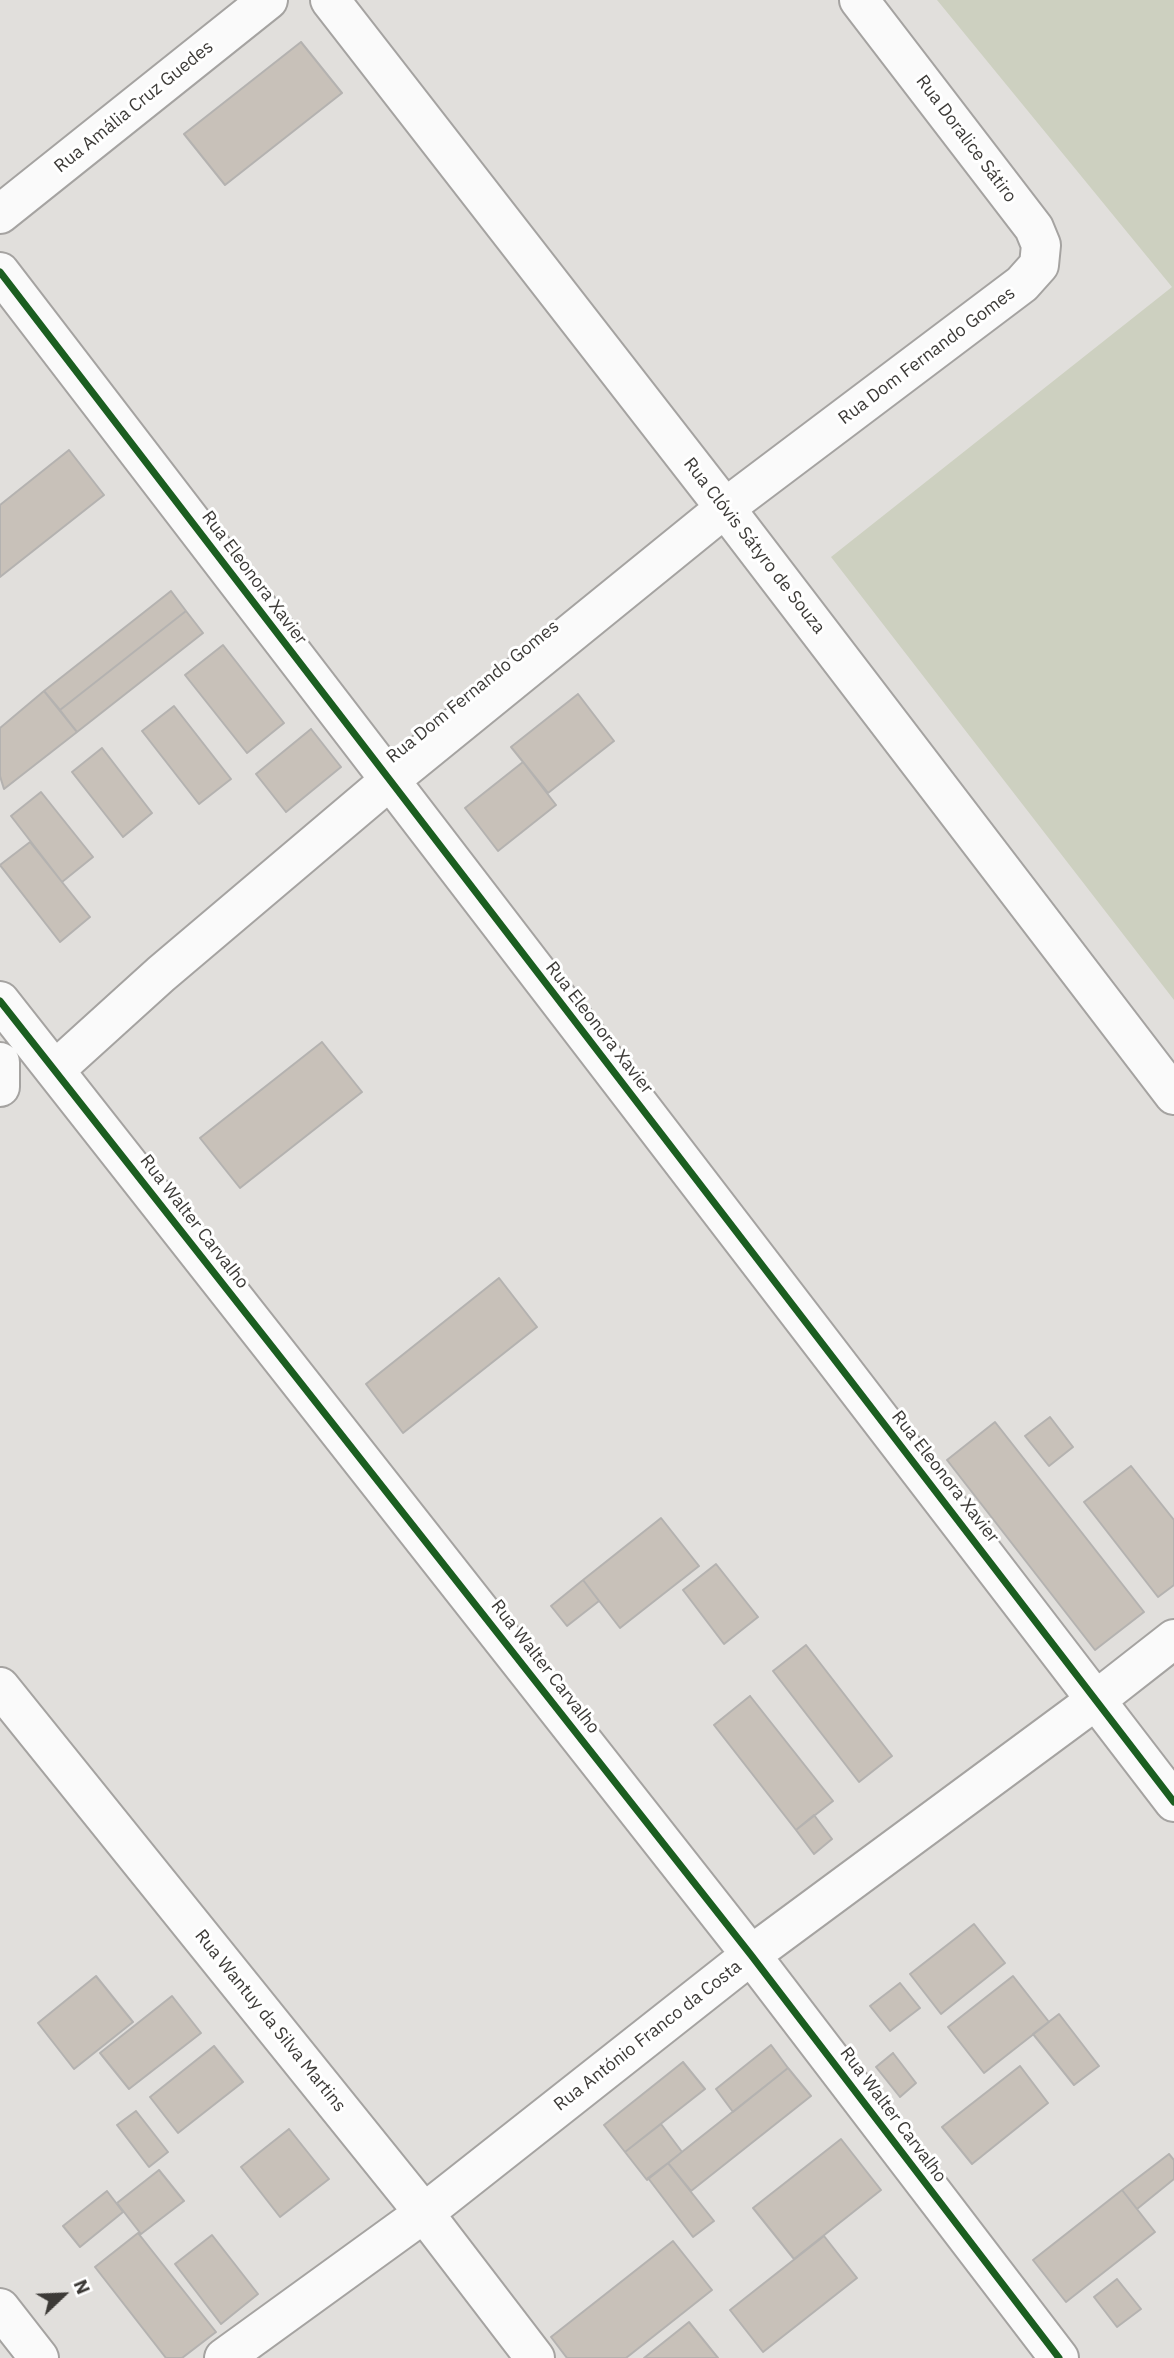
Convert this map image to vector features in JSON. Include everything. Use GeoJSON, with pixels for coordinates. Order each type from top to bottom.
{"type":"FeatureCollection","features":[{"type":"Feature","properties":{"kind":"street","name":"Rua Amália Cruz Guedes"},"geometry":{"type":"LineString","coordinates":[[0,214],[268,0]]}},
{"type":"Feature","properties":{"kind":"street","name":"Rua Clóvis Sátyro de Souza"},"geometry":{"type":"LineString","coordinates":[[330,0],[724,508],[1174,1096]]}},
{"type":"Feature","properties":{"kind":"street","name":"Rua Doralice Sátiro"},"geometry":{"type":"LineString","coordinates":[[859,0],[1034,229],[1041,245],[1039,265],[1022,284]]}},
{"type":"Feature","properties":{"kind":"street","name":"Rua Eleonora Xavier"},"geometry":{"type":"LineString","coordinates":[[0,272],[1174,1802]]}},
{"type":"Feature","properties":{"kind":"street","name":"Rua Dom Fernando Gomes"},"geometry":{"type":"LineString","coordinates":[[55,1070],[161,974],[389,781],[724,508],[1022,284]]}},
{"type":"Feature","properties":{"kind":"street","name":"Rua Walter Carvalho"},"geometry":{"type":"LineString","coordinates":[[0,1001],[751,1955],[1059,2358]]}},
{"type":"Feature","properties":{"kind":"street"},"geometry":{"type":"LineString","coordinates":[[0,1062],[0,1087]]}},
{"type":"Feature","properties":{"kind":"street","name":"Rua António Franco da Costa"},"geometry":{"type":"LineString","coordinates":[[224,2358],[424,2213],[751,1955],[1097,1700],[1174,1639]]}},
{"type":"Feature","properties":{"kind":"street","name":"Rua Wantuy da Silva Martins"},"geometry":{"type":"LineString","coordinates":[[0,1687],[424,2213],[535,2358]]}},
{"type":"Feature","properties":{"kind":"street"},"geometry":{"type":"LineString","coordinates":[[0,2308],[39,2358]]}},
{"type":"Feature","properties":{"kind":"green space"},"geometry":{"type":"Polygon","coordinates":[[[937,0],[1174,0],[1174,1000],[831,557],[1172,287],[937,0]]]}},
{"type":"Feature","properties":{"kind":"building"},"geometry":{"type":"Polygon","coordinates":[[[301,42],[342,93],[225,185],[184,134],[301,42]]]}},
{"type":"Feature","properties":{"kind":"building"},"geometry":{"type":"Polygon","coordinates":[[[69,450],[104,495],[0,577],[0,505],[69,450]]]}},
{"type":"Feature","properties":{"kind":"building"},"geometry":{"type":"Polygon","coordinates":[[[171,591],[186,611],[60,710],[44,691],[171,591]]]}},
{"type":"Feature","properties":{"kind":"building"},"geometry":{"type":"Polygon","coordinates":[[[186,611],[203,633],[77,732],[60,710],[186,611]]]}},
{"type":"Feature","properties":{"kind":"building"},"geometry":{"type":"Polygon","coordinates":[[[223,645],[284,723],[247,753],[185,675],[223,645]]]}},
{"type":"Feature","properties":{"kind":"building"},"geometry":{"type":"Polygon","coordinates":[[[44,691],[77,732],[4,789],[0,776],[0,728],[44,691]]]}},
{"type":"Feature","properties":{"kind":"building"},"geometry":{"type":"Polygon","coordinates":[[[578,694],[614,741],[548,793],[511,747],[578,694]]]}},
{"type":"Feature","properties":{"kind":"building"},"geometry":{"type":"Polygon","coordinates":[[[174,706],[231,779],[199,804],[142,731],[174,706]]]}},
{"type":"Feature","properties":{"kind":"building"},"geometry":{"type":"Polygon","coordinates":[[[311,729],[341,767],[286,812],[256,774],[311,729]]]}},
{"type":"Feature","properties":{"kind":"building"},"geometry":{"type":"Polygon","coordinates":[[[102,748],[152,813],[123,837],[72,772],[102,748]]]}},
{"type":"Feature","properties":{"kind":"building"},"geometry":{"type":"Polygon","coordinates":[[[523,762],[556,805],[498,851],[465,808],[523,762]]]}},
{"type":"Feature","properties":{"kind":"building"},"geometry":{"type":"Polygon","coordinates":[[[41,792],[93,857],[62,882],[11,816],[41,792]]]}},
{"type":"Feature","properties":{"kind":"building"},"geometry":{"type":"Polygon","coordinates":[[[30,842],[90,917],[60,942],[0,865],[30,842]]]}},
{"type":"Feature","properties":{"kind":"building"},"geometry":{"type":"Polygon","coordinates":[[[322,1042],[362,1092],[240,1188],[200,1138],[322,1042]]]}},
{"type":"Feature","properties":{"kind":"building"},"geometry":{"type":"Polygon","coordinates":[[[499,1278],[537,1327],[403,1433],[366,1384],[499,1278]]]}},
{"type":"Feature","properties":{"kind":"building"},"geometry":{"type":"Polygon","coordinates":[[[1050,1417],[1073,1447],[1049,1466],[1025,1436],[1050,1417]]]}},
{"type":"Feature","properties":{"kind":"building"},"geometry":{"type":"Polygon","coordinates":[[[995,1422],[1144,1612],[1095,1650],[947,1460],[995,1422]]]}},
{"type":"Feature","properties":{"kind":"building"},"geometry":{"type":"Polygon","coordinates":[[[1131,1466],[1174,1520],[1174,1585],[1158,1597],[1084,1502],[1131,1466]]]}},
{"type":"Feature","properties":{"kind":"building"},"geometry":{"type":"Polygon","coordinates":[[[661,1518],[699,1566],[620,1628],[583,1580],[661,1518]]]}},
{"type":"Feature","properties":{"kind":"building"},"geometry":{"type":"Polygon","coordinates":[[[716,1564],[758,1617],[724,1644],[683,1590],[716,1564]]]}},
{"type":"Feature","properties":{"kind":"building"},"geometry":{"type":"Polygon","coordinates":[[[583,1580],[599,1601],[567,1626],[551,1606],[583,1580]]]}},
{"type":"Feature","properties":{"kind":"building"},"geometry":{"type":"Polygon","coordinates":[[[806,1645],[892,1756],[859,1782],[773,1671],[806,1645]]]}},
{"type":"Feature","properties":{"kind":"building"},"geometry":{"type":"Polygon","coordinates":[[[750,1696],[833,1801],[796,1830],[714,1725],[750,1696]]]}},
{"type":"Feature","properties":{"kind":"building"},"geometry":{"type":"Polygon","coordinates":[[[814,1815],[832,1839],[814,1854],[796,1830],[814,1815]]]}},
{"type":"Feature","properties":{"kind":"building"},"geometry":{"type":"Polygon","coordinates":[[[974,1924],[1005,1963],[941,2014],[910,1974],[974,1924]]]}},
{"type":"Feature","properties":{"kind":"building"},"geometry":{"type":"Polygon","coordinates":[[[96,1976],[133,2022],[74,2069],[38,2023],[96,1976]]]}},
{"type":"Feature","properties":{"kind":"building"},"geometry":{"type":"Polygon","coordinates":[[[1013,1976],[1049,2022],[984,2073],[948,2027],[1013,1976]]]}},
{"type":"Feature","properties":{"kind":"building"},"geometry":{"type":"Polygon","coordinates":[[[900,1983],[920,2008],[890,2031],[870,2006],[900,1983]]]}},
{"type":"Feature","properties":{"kind":"building"},"geometry":{"type":"Polygon","coordinates":[[[172,1996],[201,2033],[129,2089],[100,2053],[172,1996]]]}},
{"type":"Feature","properties":{"kind":"building"},"geometry":{"type":"Polygon","coordinates":[[[1059,2014],[1099,2066],[1074,2085],[1033,2034],[1059,2014]]]}},
{"type":"Feature","properties":{"kind":"building"},"geometry":{"type":"Polygon","coordinates":[[[771,2045],[788,2068],[733,2112],[716,2089],[771,2045]]]}},
{"type":"Feature","properties":{"kind":"building"},"geometry":{"type":"Polygon","coordinates":[[[214,2046],[243,2082],[178,2133],[150,2097],[214,2046]]]}},
{"type":"Feature","properties":{"kind":"building"},"geometry":{"type":"Polygon","coordinates":[[[893,2053],[916,2083],[900,2097],[876,2067],[893,2053]]]}},
{"type":"Feature","properties":{"kind":"building"},"geometry":{"type":"Polygon","coordinates":[[[683,2062],[705,2089],[625,2152],[604,2125],[683,2062]]]}},
{"type":"Feature","properties":{"kind":"building"},"geometry":{"type":"Polygon","coordinates":[[[1020,2066],[1048,2103],[972,2164],[942,2127],[1020,2066]]]}},
{"type":"Feature","properties":{"kind":"building"},"geometry":{"type":"Polygon","coordinates":[[[788,2068],[811,2096],[691,2191],[668,2163],[788,2068]]]}},
{"type":"Feature","properties":{"kind":"building"},"geometry":{"type":"Polygon","coordinates":[[[136,2111],[168,2152],[149,2167],[117,2125],[136,2111]]]}},
{"type":"Feature","properties":{"kind":"building"},"geometry":{"type":"Polygon","coordinates":[[[661,2124],[682,2152],[647,2180],[625,2152],[661,2124]]]}},
{"type":"Feature","properties":{"kind":"building"},"geometry":{"type":"Polygon","coordinates":[[[289,2129],[329,2179],[280,2217],[241,2167],[289,2129]]]}},
{"type":"Feature","properties":{"kind":"building"},"geometry":{"type":"Polygon","coordinates":[[[841,2139],[881,2190],[794,2259],[753,2208],[841,2139]]]}},
{"type":"Feature","properties":{"kind":"building"},"geometry":{"type":"Polygon","coordinates":[[[1169,2154],[1174,2160],[1174,2179],[1137,2209],[1122,2190],[1169,2154]]]}},
{"type":"Feature","properties":{"kind":"building"},"geometry":{"type":"Polygon","coordinates":[[[668,2163],[714,2221],[693,2237],[648,2178],[668,2163]]]}},
{"type":"Feature","properties":{"kind":"building"},"geometry":{"type":"Polygon","coordinates":[[[159,2170],[184,2201],[141,2234],[117,2203],[159,2170]]]}},
{"type":"Feature","properties":{"kind":"building"},"geometry":{"type":"Polygon","coordinates":[[[1122,2190],[1155,2232],[1066,2302],[1033,2260],[1122,2190]]]}},
{"type":"Feature","properties":{"kind":"building"},"geometry":{"type":"Polygon","coordinates":[[[107,2191],[123,2212],[80,2247],[63,2226],[107,2191]]]}},
{"type":"Feature","properties":{"kind":"building"},"geometry":{"type":"Polygon","coordinates":[[[138,2233],[216,2332],[182,2358],[166,2358],[95,2267],[138,2233]]]}},
{"type":"Feature","properties":{"kind":"building"},"geometry":{"type":"Polygon","coordinates":[[[212,2235],[258,2294],[221,2324],[175,2264],[212,2235]]]}},
{"type":"Feature","properties":{"kind":"building"},"geometry":{"type":"Polygon","coordinates":[[[824,2236],[857,2278],[763,2352],[730,2310],[824,2236]]]}},
{"type":"Feature","properties":{"kind":"building"},"geometry":{"type":"Polygon","coordinates":[[[673,2241],[712,2290],[626,2358],[567,2358],[551,2337],[673,2241]]]}},
{"type":"Feature","properties":{"kind":"building"},"geometry":{"type":"Polygon","coordinates":[[[1117,2279],[1141,2309],[1117,2327],[1094,2297],[1117,2279]]]}},
{"type":"Feature","properties":{"kind":"building"},"geometry":{"type":"Polygon","coordinates":[[[689,2322],[718,2358],[644,2358],[689,2322]]]}},
{"type":"Feature","properties":{"kind":"cycle path"},"geometry":{"type":"LineString","coordinates":[[0,272],[1174,1802]]}},
{"type":"Feature","properties":{"kind":"cycle path"},"geometry":{"type":"LineString","coordinates":[[0,1001],[751,1955],[1059,2358]]}}]}
